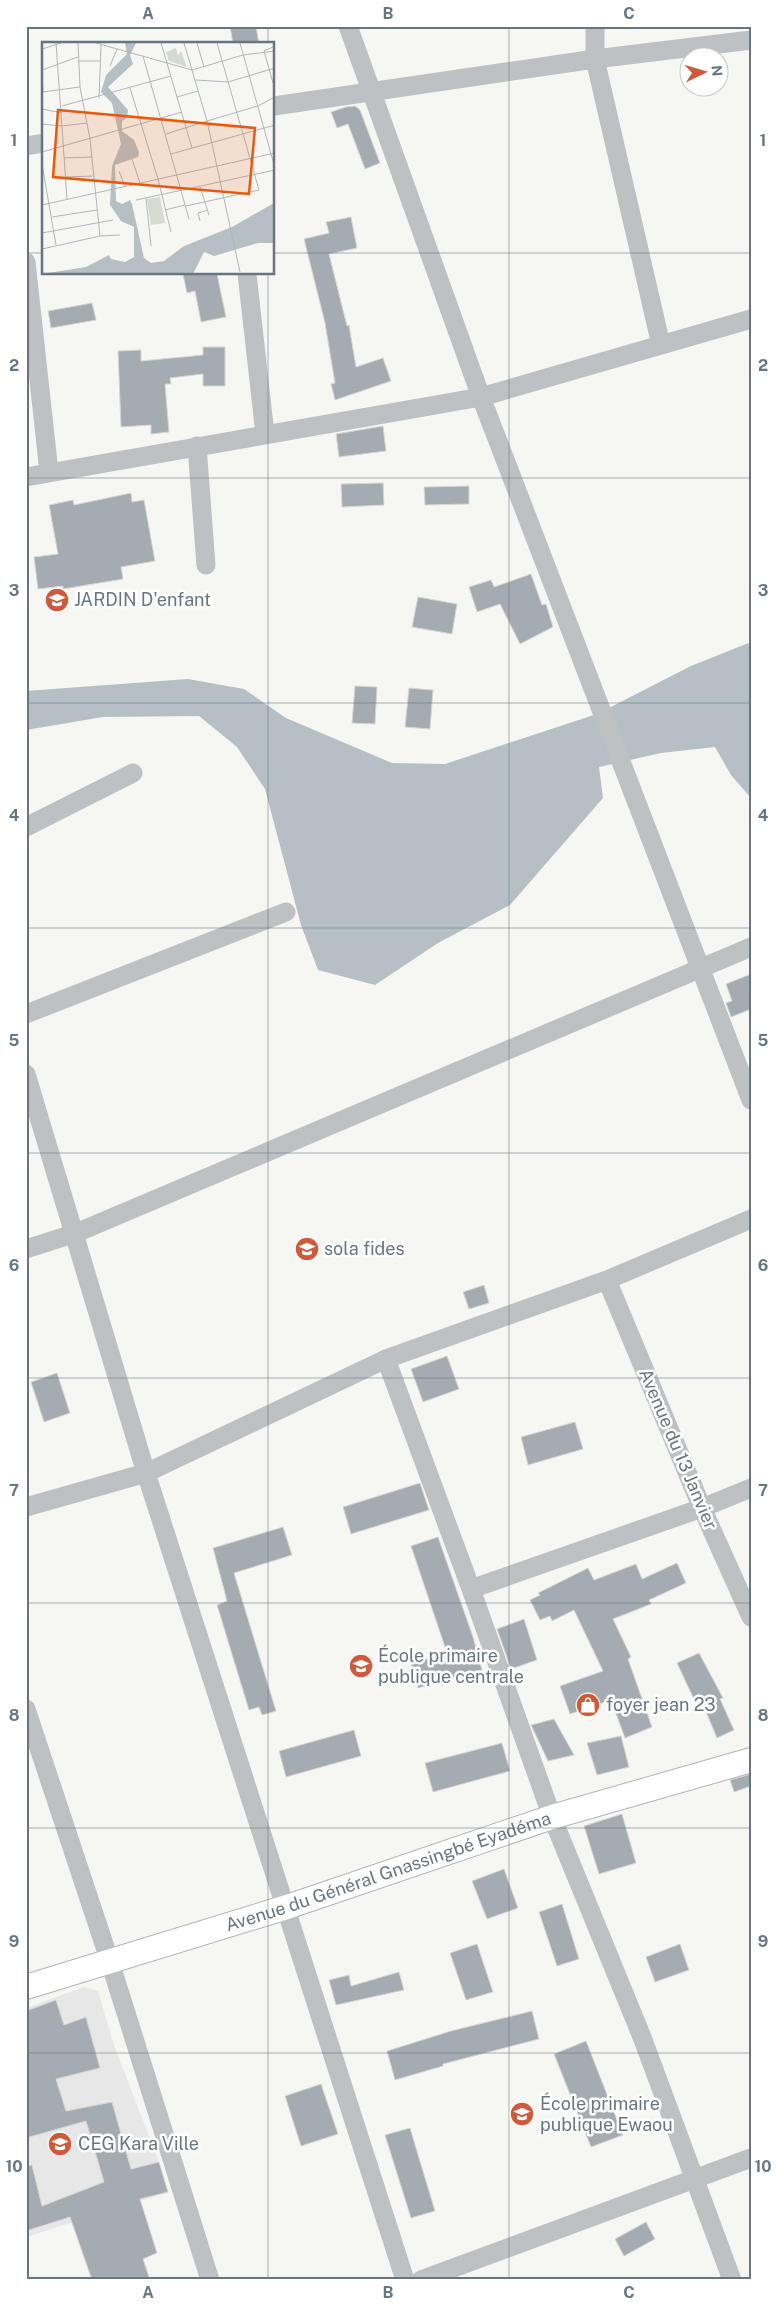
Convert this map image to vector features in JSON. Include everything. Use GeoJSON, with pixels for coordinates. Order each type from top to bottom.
{"type":"FeatureCollection","features":[{"type":"Feature","properties":{"kind":"main road","name":"Avenue du Général Gnassingbé Eyadéma"},"geometry":{"type":"LineString","coordinates":[[26,1987],[286,1907],[552,1817],[751,1760]]}},
{"type":"Feature","properties":{"kind":"street"},"geometry":{"type":"LineString","coordinates":[[348,26],[373,90],[481,397],[751,1100]]}},
{"type":"Feature","properties":{"kind":"street"},"geometry":{"type":"LineString","coordinates":[[595,26],[595,59],[661,345]]}},
{"type":"Feature","properties":{"kind":"street"},"geometry":{"type":"LineString","coordinates":[[275,106],[749,35]]}},
{"type":"Feature","properties":{"kind":"street"},"geometry":{"type":"LineString","coordinates":[[26,146],[42,143]]}},
{"type":"Feature","properties":{"kind":"street"},"geometry":{"type":"LineString","coordinates":[[26,262],[49,472]]}},
{"type":"Feature","properties":{"kind":"street"},"geometry":{"type":"LineString","coordinates":[[247,275],[265,434]]}},
{"type":"Feature","properties":{"kind":"street"},"geometry":{"type":"LineString","coordinates":[[26,477],[481,397],[751,319]]}},
{"type":"Feature","properties":{"kind":"street"},"geometry":{"type":"LineString","coordinates":[[197,446],[206,565]]}},
{"type":"Feature","properties":{"kind":"street"},"geometry":{"type":"LineString","coordinates":[[26,827],[133,773]]}},
{"type":"Feature","properties":{"kind":"street"},"geometry":{"type":"LineString","coordinates":[[26,1014],[286,912]]}},
{"type":"Feature","properties":{"kind":"street"},"geometry":{"type":"LineString","coordinates":[[26,1248],[76,1233],[700,967],[751,948]]}},
{"type":"Feature","properties":{"kind":"street"},"geometry":{"type":"LineString","coordinates":[[26,1074],[76,1233],[146,1473],[405,2280]]}},
{"type":"Feature","properties":{"kind":"street"},"geometry":{"type":"LineString","coordinates":[[26,1507],[146,1473],[386,1359],[607,1280],[751,1219]]}},
{"type":"Feature","properties":{"kind":"street","name":"Avenue du 13 Janvier"},"geometry":{"type":"LineString","coordinates":[[607,1280],[702,1508],[751,1617]]}},
{"type":"Feature","properties":{"kind":"street"},"geometry":{"type":"LineString","coordinates":[[386,1359],[471,1589],[552,1817],[642,2037],[732,2280]]}},
{"type":"Feature","properties":{"kind":"street"},"geometry":{"type":"LineString","coordinates":[[471,1589],[702,1508],[751,1488]]}},
{"type":"Feature","properties":{"kind":"street"},"geometry":{"type":"LineString","coordinates":[[26,1708],[30,1733],[110,1962],[210,2280]]}},
{"type":"Feature","properties":{"kind":"street"},"geometry":{"type":"LineString","coordinates":[[421,2280],[694,2181],[751,2158]]}},
{"type":"Feature","properties":{"kind":"shaded area"},"geometry":{"type":"Polygon","coordinates":[[[751,642],[751,798],[731,775],[715,747],[661,753],[599,767],[603,798],[510,905],[438,943],[375,985],[318,970],[301,925],[265,789],[237,747],[199,716],[103,717],[26,730],[26,691],[188,679],[244,689],[286,718],[392,763],[445,764],[597,714],[691,666],[751,642]]]}},
{"type":"Feature","properties":{"kind":"shaded area","name":"CEG Kara Ville"},"geometry":{"type":"Polygon","coordinates":[[[84,1987],[98,1991],[113,2043],[159,2162],[168,2192],[26,2237],[26,2008],[84,1987]]]}},
{"type":"Feature","properties":{"kind":"building"},"geometry":{"type":"Polygon","coordinates":[[[230,26],[256,26],[259,42],[233,42],[230,26]]]}},
{"type":"Feature","properties":{"kind":"building"},"geometry":{"type":"Polygon","coordinates":[[[355,106],[360,110],[380,163],[365,169],[348,124],[337,128],[331,112],[355,106]]]}},
{"type":"Feature","properties":{"kind":"building"},"geometry":{"type":"Polygon","coordinates":[[[351,217],[357,248],[329,254],[347,326],[349,325],[356,367],[383,358],[391,381],[335,400],[331,384],[335,383],[325,323],[304,239],[329,233],[326,222],[351,217]]]}},
{"type":"Feature","properties":{"kind":"building"},"geometry":{"type":"Polygon","coordinates":[[[183,275],[217,275],[226,317],[201,322],[195,291],[187,293],[183,275]]]}},
{"type":"Feature","properties":{"kind":"building"},"geometry":{"type":"Polygon","coordinates":[[[92,303],[96,320],[51,328],[48,311],[92,303]]]}},
{"type":"Feature","properties":{"kind":"building"},"geometry":{"type":"Polygon","coordinates":[[[203,347],[225,347],[225,386],[203,386],[203,374],[170,378],[171,384],[165,384],[169,432],[151,434],[151,425],[121,427],[118,351],[141,350],[141,361],[203,355],[203,347]]]}},
{"type":"Feature","properties":{"kind":"building"},"geometry":{"type":"Polygon","coordinates":[[[383,426],[386,451],[339,457],[336,434],[383,426]]]}},
{"type":"Feature","properties":{"kind":"building"},"geometry":{"type":"Polygon","coordinates":[[[383,483],[384,505],[342,507],[341,484],[383,483]]]}},
{"type":"Feature","properties":{"kind":"building"},"geometry":{"type":"Polygon","coordinates":[[[469,486],[469,504],[425,505],[424,487],[469,486]]]}},
{"type":"Feature","properties":{"kind":"building"},"geometry":{"type":"Polygon","coordinates":[[[131,493],[132,502],[144,500],[155,561],[121,567],[123,579],[63,589],[63,586],[38,589],[34,557],[58,554],[49,505],[73,500],[74,505],[131,493]]]}},
{"type":"Feature","properties":{"kind":"building"},"geometry":{"type":"Polygon","coordinates":[[[531,574],[542,605],[546,604],[553,627],[520,644],[500,604],[477,612],[469,587],[491,580],[494,587],[531,574]]]}},
{"type":"Feature","properties":{"kind":"building"},"geometry":{"type":"Polygon","coordinates":[[[418,597],[457,604],[452,634],[412,627],[418,597]]]}},
{"type":"Feature","properties":{"kind":"building"},"geometry":{"type":"Polygon","coordinates":[[[355,686],[377,687],[375,724],[352,723],[355,686]]]}},
{"type":"Feature","properties":{"kind":"building"},"geometry":{"type":"Polygon","coordinates":[[[409,688],[433,690],[430,729],[405,727],[409,688]]]}},
{"type":"Feature","properties":{"kind":"building"},"geometry":{"type":"Polygon","coordinates":[[[751,974],[751,1009],[731,1017],[726,1003],[732,1001],[726,984],[751,974]]]}},
{"type":"Feature","properties":{"kind":"building"},"geometry":{"type":"Polygon","coordinates":[[[484,1285],[489,1303],[469,1309],[463,1292],[484,1285]]]}},
{"type":"Feature","properties":{"kind":"building"},"geometry":{"type":"Polygon","coordinates":[[[447,1356],[459,1389],[423,1402],[411,1369],[447,1356]]]}},
{"type":"Feature","properties":{"kind":"building"},"geometry":{"type":"Polygon","coordinates":[[[57,1373],[70,1413],[44,1422],[31,1382],[57,1373]]]}},
{"type":"Feature","properties":{"kind":"building"},"geometry":{"type":"Polygon","coordinates":[[[575,1422],[583,1449],[528,1465],[521,1437],[575,1422]]]}},
{"type":"Feature","properties":{"kind":"building"},"geometry":{"type":"Polygon","coordinates":[[[420,1483],[429,1510],[351,1534],[343,1507],[420,1483]]]}},
{"type":"Feature","properties":{"kind":"building"},"geometry":{"type":"Polygon","coordinates":[[[283,1527],[292,1555],[234,1573],[276,1711],[262,1715],[259,1707],[249,1710],[217,1605],[227,1601],[213,1548],[283,1527]]]}},
{"type":"Feature","properties":{"kind":"building"},"geometry":{"type":"Polygon","coordinates":[[[438,1537],[473,1637],[482,1670],[418,1688],[411,1663],[447,1653],[411,1546],[438,1537]]]}},
{"type":"Feature","properties":{"kind":"building"},"geometry":{"type":"Polygon","coordinates":[[[677,1563],[686,1583],[649,1600],[651,1604],[613,1619],[631,1657],[628,1659],[652,1727],[625,1738],[611,1700],[570,1714],[560,1686],[603,1671],[574,1610],[552,1621],[550,1616],[540,1620],[530,1600],[540,1595],[538,1593],[588,1568],[594,1580],[636,1564],[642,1579],[677,1563]]]}},
{"type":"Feature","properties":{"kind":"building"},"geometry":{"type":"Polygon","coordinates":[[[524,1619],[537,1660],[511,1669],[497,1629],[524,1619]]]}},
{"type":"Feature","properties":{"kind":"building"},"geometry":{"type":"Polygon","coordinates":[[[699,1653],[723,1698],[720,1699],[734,1730],[717,1738],[704,1707],[699,1710],[677,1663],[699,1653]]]}},
{"type":"Feature","properties":{"kind":"building"},"geometry":{"type":"Polygon","coordinates":[[[554,1719],[574,1755],[548,1761],[531,1725],[554,1719]]]}},
{"type":"Feature","properties":{"kind":"building"},"geometry":{"type":"Polygon","coordinates":[[[354,1730],[361,1756],[286,1777],[279,1751],[354,1730]]]}},
{"type":"Feature","properties":{"kind":"building"},"geometry":{"type":"Polygon","coordinates":[[[621,1736],[629,1767],[597,1775],[587,1743],[621,1736]]]}},
{"type":"Feature","properties":{"kind":"building"},"geometry":{"type":"Polygon","coordinates":[[[502,1743],[510,1771],[433,1792],[425,1763],[502,1743]]]}},
{"type":"Feature","properties":{"kind":"building"},"geometry":{"type":"Polygon","coordinates":[[[751,1774],[751,1786],[734,1792],[730,1780],[751,1774]]]}},
{"type":"Feature","properties":{"kind":"building"},"geometry":{"type":"Polygon","coordinates":[[[622,1814],[636,1863],[599,1874],[584,1826],[622,1814]]]}},
{"type":"Feature","properties":{"kind":"building"},"geometry":{"type":"Polygon","coordinates":[[[504,1869],[518,1908],[487,1919],[472,1881],[504,1869]]]}},
{"type":"Feature","properties":{"kind":"building"},"geometry":{"type":"Polygon","coordinates":[[[562,1904],[579,1959],[557,1966],[539,1912],[562,1904]]]}},
{"type":"Feature","properties":{"kind":"building"},"geometry":{"type":"Polygon","coordinates":[[[477,1944],[493,1992],[466,2000],[450,1953],[477,1944]]]}},
{"type":"Feature","properties":{"kind":"building"},"geometry":{"type":"Polygon","coordinates":[[[680,1944],[689,1970],[655,1982],[646,1957],[680,1944]]]}},
{"type":"Feature","properties":{"kind":"building"},"geometry":{"type":"Polygon","coordinates":[[[399,1972],[404,1990],[336,2005],[329,1980],[349,1975],[351,1986],[399,1972]]]}},
{"type":"Feature","properties":{"kind":"building"},"geometry":{"type":"Polygon","coordinates":[[[56,2000],[64,2025],[86,2017],[100,2068],[56,2079],[66,2111],[112,2102],[131,2169],[159,2162],[168,2192],[140,2199],[157,2253],[143,2259],[150,2280],[92,2280],[70,2217],[26,2231],[26,2166],[32,2165],[42,2206],[104,2182],[86,2121],[26,2138],[26,2011],[56,2000]]]}},
{"type":"Feature","properties":{"kind":"building"},"geometry":{"type":"Polygon","coordinates":[[[532,2011],[539,2039],[443,2064],[443,2066],[395,2080],[387,2051],[451,2031],[532,2011]]]}},
{"type":"Feature","properties":{"kind":"building"},"geometry":{"type":"Polygon","coordinates":[[[586,2041],[623,2135],[591,2147],[554,2054],[586,2041]]]}},
{"type":"Feature","properties":{"kind":"building"},"geometry":{"type":"Polygon","coordinates":[[[321,2084],[338,2134],[301,2146],[285,2096],[321,2084]]]}},
{"type":"Feature","properties":{"kind":"building"},"geometry":{"type":"Polygon","coordinates":[[[410,2128],[435,2211],[411,2218],[385,2135],[410,2128]]]}},
{"type":"Feature","properties":{"kind":"building"},"geometry":{"type":"Polygon","coordinates":[[[646,2222],[655,2239],[624,2256],[615,2239],[646,2222]]]}},
{"type":"Feature","properties":{"kind":"place","name":"JARDIN D'enfant"},"geometry":{"type":"Point","coordinates":[57,600]}},
{"type":"Feature","properties":{"kind":"place","name":"sola fides"},"geometry":{"type":"Point","coordinates":[307,1249]}},
{"type":"Feature","properties":{"kind":"place","name":"École primaire publique centrale"},"geometry":{"type":"Point","coordinates":[361,1666]}},
{"type":"Feature","properties":{"kind":"place","name":"foyer jean 23"},"geometry":{"type":"Point","coordinates":[588,1705]}},
{"type":"Feature","properties":{"kind":"place","name":"École primaire publique Ewaou"},"geometry":{"type":"Point","coordinates":[522,2114]}},
{"type":"Feature","properties":{"kind":"place","name":"CEG Kara Ville"},"geometry":{"type":"Point","coordinates":[60,2144]}}]}
